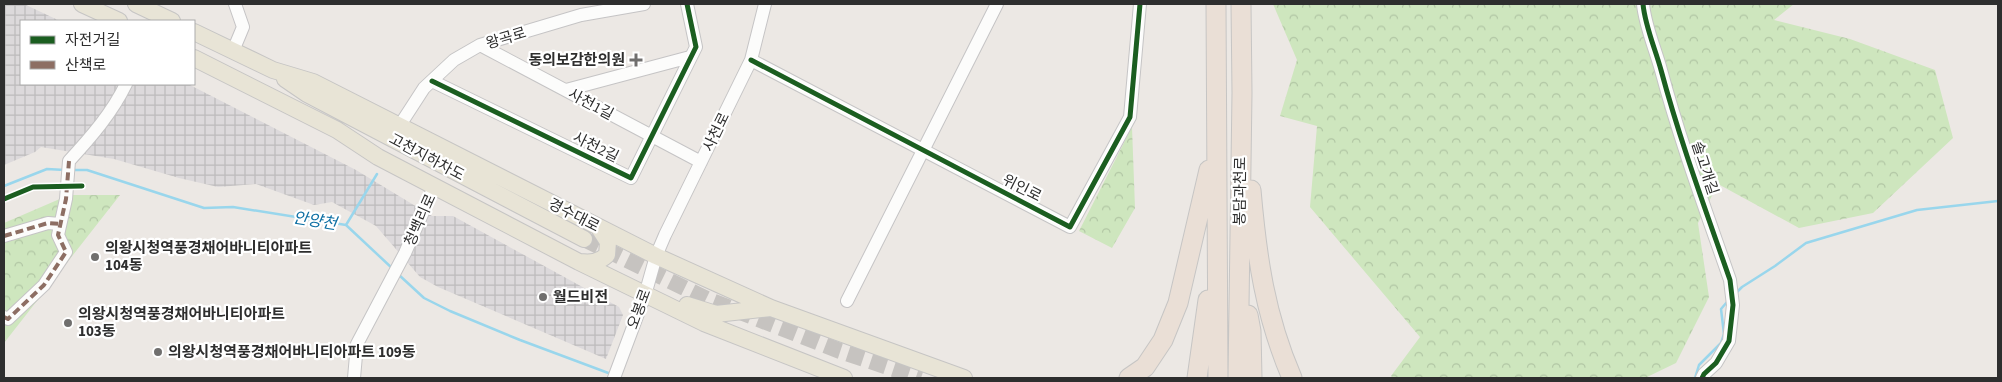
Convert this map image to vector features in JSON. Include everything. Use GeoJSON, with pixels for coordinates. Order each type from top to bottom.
{"type":"FeatureCollection","features":[{"type":"Feature","properties":{"kind":"highway","name":"봉담과천로"},"geometry":{"type":"LineString","coordinates":[[1216,4],[1218,378]]}},
{"type":"Feature","properties":{"kind":"highway","name":"봉담과천로"},"geometry":{"type":"LineString","coordinates":[[1238,378],[1242,94],[1241,4]]}},
{"type":"Feature","properties":{"kind":"highway"},"geometry":{"type":"LineString","coordinates":[[1242,94],[1256,248],[1268,314],[1292,378]]}},
{"type":"Feature","properties":{"kind":"highway"},"geometry":{"type":"LineString","coordinates":[[1129,378],[1145,367],[1163,340],[1178,303],[1216,140]]}},
{"type":"Feature","properties":{"kind":"highway"},"geometry":{"type":"LineString","coordinates":[[1197,378],[1216,237]]}},
{"type":"Feature","properties":{"kind":"highway"},"geometry":{"type":"LineString","coordinates":[[1239,268],[1251,331],[1252,378]]}},
{"type":"Feature","properties":{"kind":"main road"},"geometry":{"type":"LineString","coordinates":[[82,4],[117,20]]}},
{"type":"Feature","properties":{"kind":"main road"},"geometry":{"type":"LineString","coordinates":[[136,4],[170,20]]}},
{"type":"Feature","properties":{"kind":"main road","name":"경수대로"},"geometry":{"type":"LineString","coordinates":[[195,32],[273,70],[313,82],[599,228],[771,308],[964,378]]}},
{"type":"Feature","properties":{"kind":"main road"},"geometry":{"type":"LineString","coordinates":[[195,59],[337,130],[378,158],[434,187],[580,249],[645,295],[686,315],[782,355],[844,378]]}},
{"type":"Feature","properties":{"kind":"main road","name":"고천지하차도"},"geometry":{"type":"LineString","coordinates":[[273,70],[307,94],[580,249]]}},
{"type":"Feature","properties":{"kind":"main road","name":"고천지하차도"},"geometry":{"type":"LineString","coordinates":[[337,130],[389,149],[580,249]]}},
{"type":"Feature","properties":{"kind":"main road"},"geometry":{"type":"LineString","coordinates":[[580,249],[592,264],[607,255],[608,242],[599,228]]}},
{"type":"Feature","properties":{"kind":"main road"},"geometry":{"type":"LineString","coordinates":[[686,315],[681,311],[681,306],[687,305],[716,314],[771,308]]}},
{"type":"Feature","properties":{"kind":"street"},"geometry":{"type":"LineString","coordinates":[[233,51],[243,27],[235,4]]}},
{"type":"Feature","properties":{"kind":"street","name":"왕곡로"},"geometry":{"type":"LineString","coordinates":[[400,125],[424,88],[454,60],[480,45],[581,15],[644,4]]}},
{"type":"Feature","properties":{"kind":"street","name":"사천2길"},"geometry":{"type":"LineString","coordinates":[[432,81],[630,178],[696,47],[687,4]]}},
{"type":"Feature","properties":{"kind":"street","name":"사천로"},"geometry":{"type":"LineString","coordinates":[[656,256],[751,60],[765,4]]}},
{"type":"Feature","properties":{"kind":"street"},"geometry":{"type":"LineString","coordinates":[[848,301],[997,4]]}},
{"type":"Feature","properties":{"kind":"street","name":"위인로"},"geometry":{"type":"LineString","coordinates":[[751,60],[1070,226],[1130,117],[1140,4]]}},
{"type":"Feature","properties":{"kind":"street","name":"솔고개길"},"geometry":{"type":"LineString","coordinates":[[1643,4],[1644,17],[1650,30],[1668,97],[1730,280],[1733,304],[1730,341],[1716,363],[1702,378]]}},
{"type":"Feature","properties":{"kind":"street","name":"사천1길"},"geometry":{"type":"LineString","coordinates":[[480,45],[701,162]]}},
{"type":"Feature","properties":{"kind":"street"},"geometry":{"type":"LineString","coordinates":[[566,90],[690,57]]}},
{"type":"Feature","properties":{"kind":"street"},"geometry":{"type":"LineString","coordinates":[[4,317],[8,319],[44,285],[66,252],[58,234],[66,199],[68,161],[91,137],[119,98],[126,85]]}},
{"type":"Feature","properties":{"kind":"street","name":"청백리로"},"geometry":{"type":"LineString","coordinates":[[354,378],[357,344],[405,253],[434,187]]}},
{"type":"Feature","properties":{"kind":"street"},"geometry":{"type":"LineString","coordinates":[[4,236],[48,223],[60,224]]}},
{"type":"Feature","properties":{"kind":"street","name":"오봉로"},"geometry":{"type":"LineString","coordinates":[[614,378],[645,295],[656,256]]}},
{"type":"Feature","properties":{"kind":"shaded area"},"geometry":{"type":"Polygon","coordinates":[[[4,4],[24,4],[58,20],[20,20],[20,85],[190,85],[356,170],[432,216],[453,216],[619,307],[623,315],[606,359],[438,287],[420,277],[376,226],[332,202],[314,205],[256,184],[218,187],[114,159],[41,147],[35,152],[4,165],[4,4]]]}},
{"type":"Feature","properties":{"kind":"green space"},"geometry":{"type":"Polygon","coordinates":[[[1273,4],[1794,4],[1774,20],[1850,39],[1935,70],[1953,138],[1873,213],[1799,228],[1718,184],[1698,223],[1709,297],[1676,363],[1645,378],[1393,378],[1391,376],[1420,337],[1310,207],[1317,126],[1280,116],[1297,60],[1273,4]]]}},
{"type":"Feature","properties":{"kind":"green space"},"geometry":{"type":"Polygon","coordinates":[[[1132,127],[1135,208],[1112,248],[1079,231],[1132,127]]]}},
{"type":"Feature","properties":{"kind":"green space"},"geometry":{"type":"Polygon","coordinates":[[[69,195],[120,195],[4,343],[4,223],[69,195]]]}},
{"type":"Feature","properties":{"kind":"waterway","name":"안양천"},"geometry":{"type":"LineString","coordinates":[[4,186],[47,169],[65,170]]}},
{"type":"Feature","properties":{"kind":"waterway","name":"안양천"},"geometry":{"type":"LineString","coordinates":[[73,170],[87,170],[204,208],[233,207],[346,225],[393,269]]}},
{"type":"Feature","properties":{"kind":"waterway"},"geometry":{"type":"LineString","coordinates":[[346,225],[377,174]]}},
{"type":"Feature","properties":{"kind":"waterway"},"geometry":{"type":"LineString","coordinates":[[1736,293],[1806,243],[1917,210],[1998,201]]}},
{"type":"Feature","properties":{"kind":"waterway","name":"안양천"},"geometry":{"type":"LineString","coordinates":[[399,275],[424,298],[450,311],[611,374]]}},
{"type":"Feature","properties":{"kind":"waterway"},"geometry":{"type":"LineString","coordinates":[[1695,378],[1699,365],[1721,343],[1724,334],[1721,309],[1727,302]]}},
{"type":"Feature","properties":{"kind":"tunnel"},"geometry":{"type":"LineString","coordinates":[[584,239],[707,299],[840,351],[921,378]]}},
{"type":"Feature","properties":{"kind":"marked path"},"geometry":{"type":"LineString","coordinates":[[4,317],[8,319],[44,285],[66,252],[58,235],[66,199],[69,161]]}},
{"type":"Feature","properties":{"kind":"marked path"},"geometry":{"type":"LineString","coordinates":[[4,236],[48,223],[60,224]]}},
{"type":"Feature","properties":{"kind":"cycle path"},"geometry":{"type":"LineString","coordinates":[[432,81],[631,178],[696,47],[687,4]]}},
{"type":"Feature","properties":{"kind":"cycle path"},"geometry":{"type":"LineString","coordinates":[[751,60],[1070,227],[1130,117],[1140,4]]}},
{"type":"Feature","properties":{"kind":"cycle path"},"geometry":{"type":"LineString","coordinates":[[1643,4],[1648,29],[1676,123],[1730,280],[1733,305],[1729,341],[1716,363],[1702,378]]}},
{"type":"Feature","properties":{"kind":"cycle path"},"geometry":{"type":"LineString","coordinates":[[4,199],[33,187],[82,186]]}},
{"type":"Feature","properties":{"kind":"place","name":"동의보감한의원"},"geometry":{"type":"Point","coordinates":[636,60]}},
{"type":"Feature","properties":{"kind":"place","name":"의왕시청역풍경채어바니티아파트 104동"},"geometry":{"type":"Point","coordinates":[95,257]}},
{"type":"Feature","properties":{"kind":"place","name":"월드비전"},"geometry":{"type":"Point","coordinates":[543,297]}},
{"type":"Feature","properties":{"kind":"place","name":"의왕시청역풍경채어바니티아파트 103동"},"geometry":{"type":"Point","coordinates":[68,323]}},
{"type":"Feature","properties":{"kind":"place","name":"의왕시청역풍경채어바니티아파트 109동"},"geometry":{"type":"Point","coordinates":[158,352]}}]}
